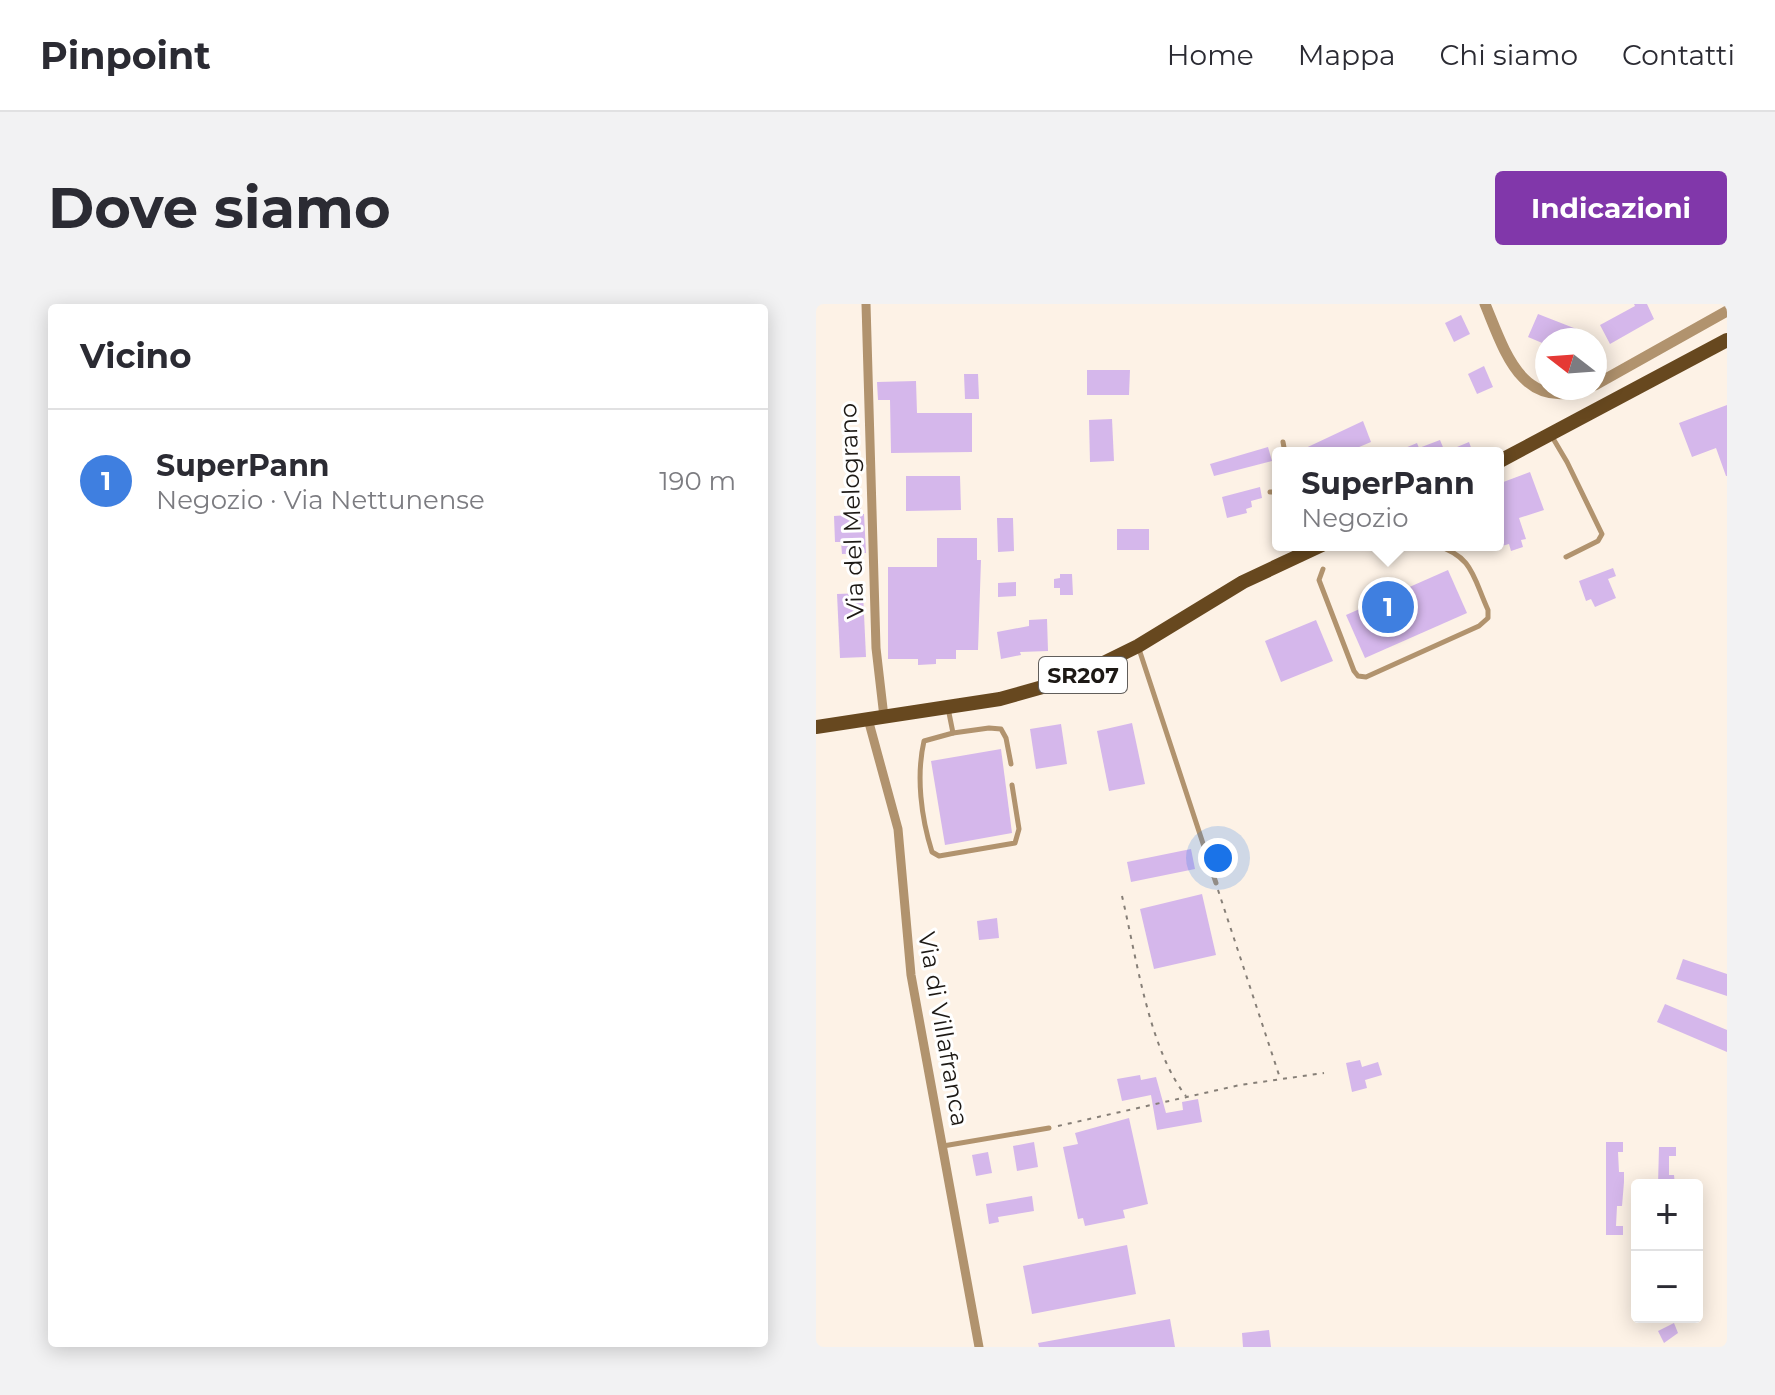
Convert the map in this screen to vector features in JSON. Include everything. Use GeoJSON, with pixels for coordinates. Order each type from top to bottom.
{"type":"FeatureCollection","features":[{"type":"Feature","properties":{"kind":"main road"},"geometry":{"type":"LineString","coordinates":[[1504,459],[1727,340]]}},
{"type":"Feature","properties":{"kind":"main road","name":"SR207"},"geometry":{"type":"LineString","coordinates":[[816,727],[1011,697],[1056,685],[1138,646],[1243,582],[1305,551]]}},
{"type":"Feature","properties":{"kind":"street","name":"Via del Melograno"},"geometry":{"type":"LineString","coordinates":[[866,304],[876,648],[884,717]]}},
{"type":"Feature","properties":{"kind":"street"},"geometry":{"type":"LineString","coordinates":[[1485,304],[1507,356],[1524,380],[1535,388]]}},
{"type":"Feature","properties":{"kind":"street"},"geometry":{"type":"LineString","coordinates":[[1607,378],[1727,311]]}},
{"type":"Feature","properties":{"kind":"street","name":"Via di Villafranca"},"geometry":{"type":"LineString","coordinates":[[868,719],[898,829],[909,962],[979,1347]]}},
{"type":"Feature","properties":{"kind":"lane"},"geometry":{"type":"LineString","coordinates":[[1550,434],[1602,534],[1598,541],[1566,557]]}},
{"type":"Feature","properties":{"kind":"lane"},"geometry":{"type":"LineString","coordinates":[[1283,442],[1284,447]]}},
{"type":"Feature","properties":{"kind":"lane"},"geometry":{"type":"LineString","coordinates":[[1323,569],[1319,580],[1354,671],[1358,676],[1366,677],[1479,626],[1488,618],[1488,610],[1466,562],[1452,551]]}},
{"type":"Feature","properties":{"kind":"lane"},"geometry":{"type":"LineString","coordinates":[[1138,646],[1216,883]]}},
{"type":"Feature","properties":{"kind":"lane"},"geometry":{"type":"LineString","coordinates":[[948,707],[953,733]]}},
{"type":"Feature","properties":{"kind":"lane"},"geometry":{"type":"LineString","coordinates":[[1011,764],[1001,729],[953,733],[926,740],[922,744],[923,759],[918,779],[930,850],[934,855],[1015,843],[1019,832],[1012,785]]}},
{"type":"Feature","properties":{"kind":"lane"},"geometry":{"type":"LineString","coordinates":[[942,1146],[1049,1128]]}},
{"type":"Feature","properties":{"kind":"path"},"geometry":{"type":"LineString","coordinates":[[1216,883],[1280,1079]]}},
{"type":"Feature","properties":{"kind":"path"},"geometry":{"type":"LineString","coordinates":[[1122,896],[1162,1055],[1173,1080],[1186,1097]]}},
{"type":"Feature","properties":{"kind":"path"},"geometry":{"type":"LineString","coordinates":[[1049,1128],[1186,1097],[1324,1073]]}},
{"type":"Feature","properties":{"kind":"building"},"geometry":{"type":"Polygon","coordinates":[[[1647,304],[1654,319],[1610,344],[1607,328],[1600,325],[1635,306],[1647,304]]]}},
{"type":"Feature","properties":{"kind":"building"},"geometry":{"type":"Polygon","coordinates":[[[1538,314],[1574,328],[1535,328],[1535,340],[1528,337],[1538,314]]]}},
{"type":"Feature","properties":{"kind":"building"},"geometry":{"type":"Polygon","coordinates":[[[1461,315],[1470,334],[1454,342],[1445,323],[1461,315]]]}},
{"type":"Feature","properties":{"kind":"building"},"geometry":{"type":"Polygon","coordinates":[[[1484,366],[1493,387],[1477,394],[1468,374],[1484,366]]]}},
{"type":"Feature","properties":{"kind":"building"},"geometry":{"type":"Polygon","coordinates":[[[1087,370],[1130,370],[1129,395],[1087,395],[1087,370]]]}},
{"type":"Feature","properties":{"kind":"building"},"geometry":{"type":"Polygon","coordinates":[[[964,374],[978,374],[979,399],[965,399],[964,374]]]}},
{"type":"Feature","properties":{"kind":"building"},"geometry":{"type":"Polygon","coordinates":[[[916,381],[917,413],[972,413],[972,452],[891,453],[890,400],[878,400],[877,382],[916,381]]]}},
{"type":"Feature","properties":{"kind":"building"},"geometry":{"type":"Polygon","coordinates":[[[1727,405],[1726,476],[1716,448],[1692,457],[1679,423],[1727,405]]]}},
{"type":"Feature","properties":{"kind":"building"},"geometry":{"type":"Polygon","coordinates":[[[1112,419],[1114,461],[1090,462],[1089,420],[1112,419]]]}},
{"type":"Feature","properties":{"kind":"building"},"geometry":{"type":"Polygon","coordinates":[[[1363,421],[1371,442],[1359,447],[1308,447],[1363,421]]]}},
{"type":"Feature","properties":{"kind":"building"},"geometry":{"type":"Polygon","coordinates":[[[1440,440],[1443,447],[1422,447],[1440,440]]]}},
{"type":"Feature","properties":{"kind":"building"},"geometry":{"type":"Polygon","coordinates":[[[1268,447],[1272,461],[1214,476],[1210,464],[1268,447]]]}},
{"type":"Feature","properties":{"kind":"building"},"geometry":{"type":"Polygon","coordinates":[[[1530,472],[1544,510],[1519,518],[1526,539],[1521,540],[1523,547],[1511,551],[1509,544],[1504,545],[1504,482],[1530,472]]]}},
{"type":"Feature","properties":{"kind":"building"},"geometry":{"type":"Polygon","coordinates":[[[906,476],[960,476],[961,510],[906,511],[906,476]]]}},
{"type":"Feature","properties":{"kind":"building"},"geometry":{"type":"Polygon","coordinates":[[[1260,487],[1262,498],[1251,501],[1252,507],[1246,509],[1247,513],[1227,518],[1222,497],[1260,487]]]}},
{"type":"Feature","properties":{"kind":"building"},"geometry":{"type":"Polygon","coordinates":[[[859,489],[866,553],[842,554],[841,542],[835,542],[834,516],[848,515],[846,490],[859,489]]]}},
{"type":"Feature","properties":{"kind":"building"},"geometry":{"type":"Polygon","coordinates":[[[997,518],[1013,518],[1014,551],[998,552],[997,518]]]}},
{"type":"Feature","properties":{"kind":"building"},"geometry":{"type":"Polygon","coordinates":[[[1117,529],[1149,529],[1149,550],[1117,550],[1117,529]]]}},
{"type":"Feature","properties":{"kind":"building"},"geometry":{"type":"Polygon","coordinates":[[[937,538],[977,538],[977,560],[981,560],[978,650],[956,650],[956,659],[936,659],[936,664],[918,665],[918,659],[888,659],[888,567],[937,567],[937,538]]]}},
{"type":"Feature","properties":{"kind":"building"},"geometry":{"type":"Polygon","coordinates":[[[1613,568],[1616,576],[1608,579],[1616,598],[1595,607],[1591,599],[1586,601],[1579,581],[1613,568]]]}},
{"type":"Feature","properties":{"kind":"building"},"geometry":{"type":"Polygon","coordinates":[[[1448,570],[1467,613],[1365,658],[1346,615],[1448,570]]]}},
{"type":"Feature","properties":{"kind":"building"},"geometry":{"type":"Polygon","coordinates":[[[1060,574],[1072,574],[1073,595],[1060,595],[1060,588],[1054,588],[1054,579],[1060,578],[1060,574]]]}},
{"type":"Feature","properties":{"kind":"building"},"geometry":{"type":"Polygon","coordinates":[[[1016,582],[1016,596],[998,597],[998,583],[1016,582]]]}},
{"type":"Feature","properties":{"kind":"building"},"geometry":{"type":"Polygon","coordinates":[[[863,593],[866,657],[840,658],[837,594],[863,593]]]}},
{"type":"Feature","properties":{"kind":"building"},"geometry":{"type":"Polygon","coordinates":[[[1047,619],[1048,651],[1020,652],[1021,655],[1001,659],[997,632],[1029,626],[1029,620],[1047,619]]]}},
{"type":"Feature","properties":{"kind":"building"},"geometry":{"type":"Polygon","coordinates":[[[1316,620],[1333,661],[1281,682],[1265,641],[1316,620]]]}},
{"type":"Feature","properties":{"kind":"building"},"geometry":{"type":"Polygon","coordinates":[[[1132,723],[1145,784],[1109,791],[1097,731],[1132,723]]]}},
{"type":"Feature","properties":{"kind":"building"},"geometry":{"type":"Polygon","coordinates":[[[1061,724],[1067,764],[1036,769],[1030,729],[1061,724]]]}},
{"type":"Feature","properties":{"kind":"building"},"geometry":{"type":"Polygon","coordinates":[[[1001,749],[1012,833],[945,845],[931,761],[1001,749]]]}},
{"type":"Feature","properties":{"kind":"building"},"geometry":{"type":"Polygon","coordinates":[[[1191,849],[1195,869],[1131,882],[1127,862],[1191,849]]]}},
{"type":"Feature","properties":{"kind":"building"},"geometry":{"type":"Polygon","coordinates":[[[1202,894],[1216,955],[1154,969],[1140,909],[1202,894]]]}},
{"type":"Feature","properties":{"kind":"building"},"geometry":{"type":"Polygon","coordinates":[[[997,918],[999,938],[979,940],[977,921],[997,918]]]}},
{"type":"Feature","properties":{"kind":"building"},"geometry":{"type":"Polygon","coordinates":[[[1683,959],[1727,974],[1727,996],[1676,979],[1683,959]]]}},
{"type":"Feature","properties":{"kind":"building"},"geometry":{"type":"Polygon","coordinates":[[[1665,1004],[1727,1030],[1727,1052],[1657,1022],[1665,1004]]]}},
{"type":"Feature","properties":{"kind":"building"},"geometry":{"type":"Polygon","coordinates":[[[1360,1060],[1362,1067],[1378,1062],[1382,1075],[1365,1080],[1367,1088],[1352,1092],[1346,1063],[1360,1060]]]}},
{"type":"Feature","properties":{"kind":"building"},"geometry":{"type":"Polygon","coordinates":[[[1140,1075],[1141,1080],[1156,1077],[1166,1113],[1183,1110],[1182,1102],[1198,1099],[1202,1122],[1157,1130],[1151,1095],[1122,1101],[1117,1079],[1140,1075]]]}},
{"type":"Feature","properties":{"kind":"building"},"geometry":{"type":"Polygon","coordinates":[[[1129,1118],[1148,1204],[1123,1210],[1125,1218],[1085,1226],[1083,1218],[1078,1219],[1063,1147],[1078,1144],[1075,1133],[1129,1118]]]}},
{"type":"Feature","properties":{"kind":"building"},"geometry":{"type":"Polygon","coordinates":[[[1034,1142],[1038,1167],[1017,1171],[1013,1146],[1034,1142]]]}},
{"type":"Feature","properties":{"kind":"building"},"geometry":{"type":"Polygon","coordinates":[[[1606,1142],[1623,1142],[1623,1152],[1618,1152],[1619,1172],[1624,1172],[1622,1206],[1617,1206],[1616,1226],[1623,1226],[1623,1235],[1606,1235],[1606,1142]]]}},
{"type":"Feature","properties":{"kind":"building"},"geometry":{"type":"Polygon","coordinates":[[[1659,1147],[1676,1147],[1676,1156],[1669,1156],[1669,1175],[1674,1175],[1674,1179],[1658,1179],[1659,1147]]]}},
{"type":"Feature","properties":{"kind":"building"},"geometry":{"type":"Polygon","coordinates":[[[988,1152],[992,1173],[976,1176],[972,1155],[988,1152]]]}},
{"type":"Feature","properties":{"kind":"building"},"geometry":{"type":"Polygon","coordinates":[[[1032,1196],[1034,1211],[998,1217],[999,1222],[989,1224],[986,1204],[1032,1196]]]}},
{"type":"Feature","properties":{"kind":"building"},"geometry":{"type":"Polygon","coordinates":[[[1127,1245],[1136,1294],[1032,1314],[1023,1266],[1127,1245]]]}},
{"type":"Feature","properties":{"kind":"building"},"geometry":{"type":"Polygon","coordinates":[[[1170,1319],[1175,1347],[1039,1347],[1038,1343],[1170,1319]]]}},
{"type":"Feature","properties":{"kind":"building"},"geometry":{"type":"Polygon","coordinates":[[[1674,1323],[1678,1333],[1664,1343],[1658,1331],[1674,1323]]]}},
{"type":"Feature","properties":{"kind":"building"},"geometry":{"type":"Polygon","coordinates":[[[1269,1330],[1271,1347],[1243,1347],[1242,1333],[1269,1330]]]}},
{"type":"Feature","properties":{"kind":"place","name":"SuperPann"},"geometry":{"type":"Point","coordinates":[1388,607]}}]}
